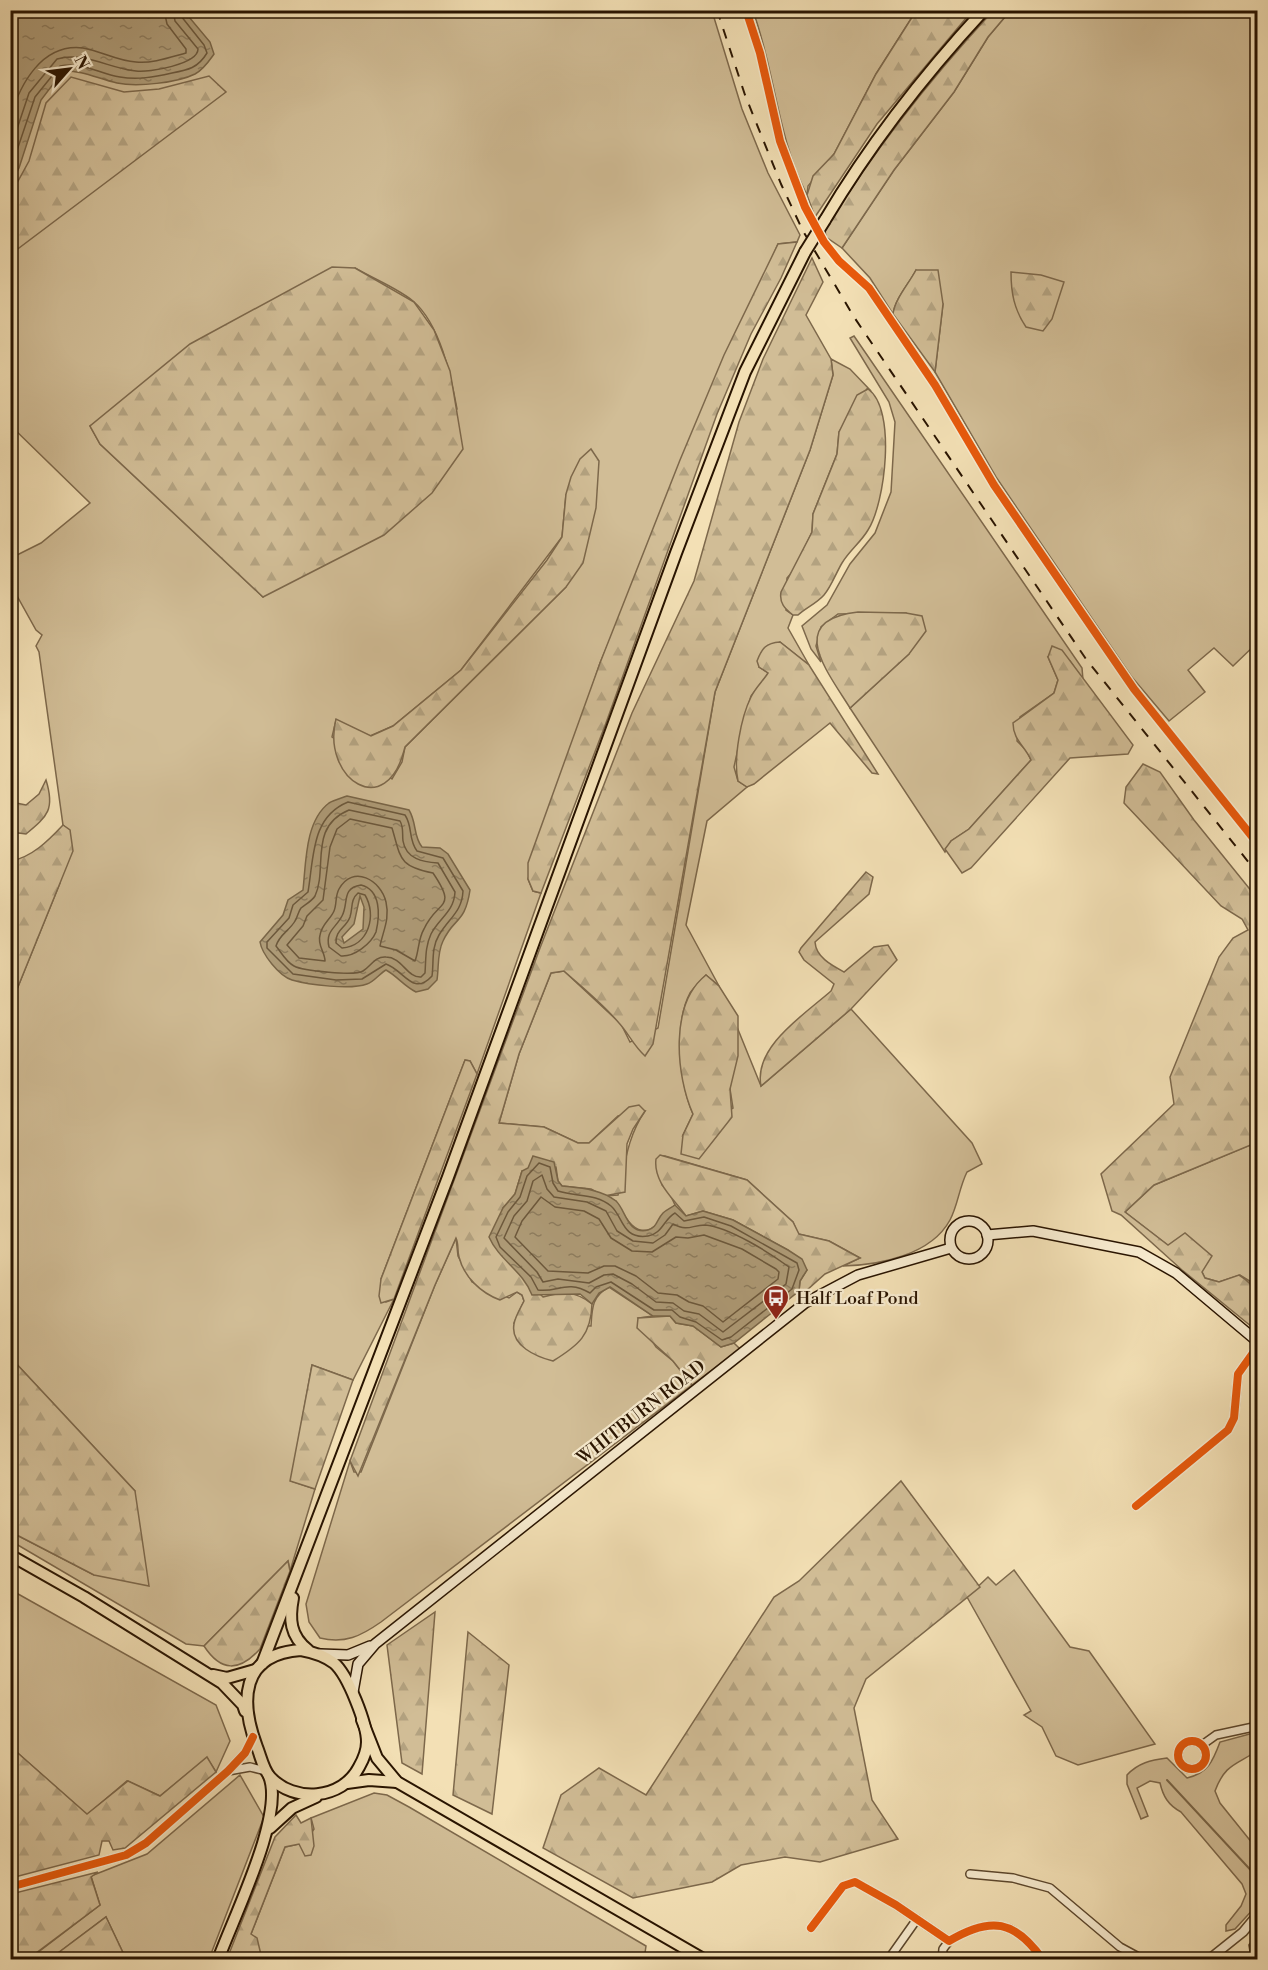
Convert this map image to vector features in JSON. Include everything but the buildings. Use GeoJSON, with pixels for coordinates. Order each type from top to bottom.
{"type":"FeatureCollection","features":[{"type":"Feature","properties":{"kind":"main road"},"geometry":{"type":"LineString","coordinates":[[252,1731],[247,1690],[297,1580],[745,372],[805,252],[854,172],[909,95],[984,10]]}},
{"type":"Feature","properties":{"kind":"main road"},"geometry":{"type":"LineString","coordinates":[[964,1221],[977,1223],[987,1235],[985,1250],[978,1257],[962,1258],[951,1248],[950,1235],[953,1229],[964,1221]]}},
{"type":"Feature","properties":{"kind":"main road"},"geometry":{"type":"LineString","coordinates":[[987,1235],[1009,1231],[1033,1231],[1139,1252],[1176,1273],[1257,1344]]}},
{"type":"Feature","properties":{"kind":"main road","name":"WHITBURN ROAD"},"geometry":{"type":"LineString","coordinates":[[352,1692],[358,1664],[375,1644],[805,1304],[858,1275],[951,1248]]}},
{"type":"Feature","properties":{"kind":"main road"},"geometry":{"type":"LineString","coordinates":[[10,1556],[84,1597],[222,1683],[243,1705],[268,1774],[274,1801],[269,1828],[218,1959]]}},
{"type":"Feature","properties":{"kind":"main road"},"geometry":{"type":"LineString","coordinates":[[297,1580],[290,1623],[297,1642],[334,1663],[352,1692],[378,1758],[397,1782],[705,1959]]}},
{"type":"Feature","properties":{"kind":"main road","name":"WHITBURN ROAD"},"geometry":{"type":"LineString","coordinates":[[313,1652],[348,1655],[375,1644]]}},
{"type":"Feature","properties":{"kind":"main road"},"geometry":{"type":"LineString","coordinates":[[203,1673],[227,1678],[259,1667],[289,1651],[313,1652]]}},
{"type":"Feature","properties":{"kind":"main road"},"geometry":{"type":"LineString","coordinates":[[269,1828],[298,1804],[326,1794],[347,1783],[355,1775],[367,1741],[362,1720]]}},
{"type":"Feature","properties":{"kind":"main road"},"geometry":{"type":"LineString","coordinates":[[268,1774],[298,1793],[326,1794]]}},
{"type":"Feature","properties":{"kind":"main road"},"geometry":{"type":"LineString","coordinates":[[347,1783],[369,1780],[397,1782]]}},
{"type":"Feature","properties":{"kind":"street"},"geometry":{"type":"LineString","coordinates":[[1136,1506],[1228,1430],[1234,1418],[1238,1374],[1257,1344]]}},
{"type":"Feature","properties":{"kind":"street"},"geometry":{"type":"LineString","coordinates":[[1202,1745],[1216,1735],[1257,1726]]}},
{"type":"Feature","properties":{"kind":"street"},"geometry":{"type":"LineString","coordinates":[[10,1887],[126,1855],[146,1843],[228,1771],[245,1753],[252,1731]]}},
{"type":"Feature","properties":{"kind":"street"},"geometry":{"type":"LineString","coordinates":[[1191,1741],[1202,1745],[1206,1755],[1203,1764],[1191,1769],[1182,1765],[1178,1754],[1182,1744],[1191,1741]]}},
{"type":"Feature","properties":{"kind":"street"},"geometry":{"type":"LineString","coordinates":[[228,1771],[250,1767],[268,1774]]}},
{"type":"Feature","properties":{"kind":"street"},"geometry":{"type":"LineString","coordinates":[[970,1875],[1013,1878],[1050,1888],[1120,1947],[1144,1959]]}},
{"type":"Feature","properties":{"kind":"street"},"geometry":{"type":"LineString","coordinates":[[811,1928],[843,1886],[855,1882],[949,1941]]}},
{"type":"Feature","properties":{"kind":"street"},"geometry":{"type":"LineString","coordinates":[[1208,1959],[1243,1932],[1257,1914]]}},
{"type":"Feature","properties":{"kind":"street"},"geometry":{"type":"LineString","coordinates":[[888,1959],[917,1919]]}},
{"type":"Feature","properties":{"kind":"street"},"geometry":{"type":"LineString","coordinates":[[942,1959],[943,1949],[949,1941],[993,1924],[1005,1925],[1027,1938],[1043,1959]]}},
{"type":"Feature","properties":{"kind":"green space"},"geometry":{"type":"Polygon","coordinates":[[[11,11],[712,11],[742,109],[768,173],[800,235],[797,242],[778,244],[600,663],[528,879],[533,891],[541,893],[477,1074],[470,1061],[465,1060],[381,1279],[386,1302],[394,1299],[353,1380],[312,1365],[291,1481],[315,1489],[290,1571],[288,1561],[204,1646],[186,1644],[11,1541],[11,1532],[94,1575],[135,1491],[11,1358],[11,1004],[60,883],[70,831],[63,825],[39,652],[36,646],[42,635],[36,630],[11,585],[11,558],[41,543],[90,503],[11,426],[11,11]],[[355,268],[90,426],[100,444],[263,597],[457,409],[443,351],[422,311],[400,292],[355,268]],[[566,494],[562,537],[461,670],[393,726],[370,736],[336,720],[332,737],[392,779],[402,762],[405,747],[566,587],[566,494]]]}},
{"type":"Feature","properties":{"kind":"green space"},"geometry":{"type":"Polygon","coordinates":[[[753,11],[916,11],[876,74],[834,154],[808,186],[807,195],[789,150],[753,11]]]}},
{"type":"Feature","properties":{"kind":"green space"},"geometry":{"type":"Polygon","coordinates":[[[916,11],[972,11],[877,124],[815,217],[807,195],[813,176],[834,154],[876,74],[916,11]]]}},
{"type":"Feature","properties":{"kind":"green space"},"geometry":{"type":"Polygon","coordinates":[[[993,11],[1010,11],[988,37],[954,92],[894,170],[842,248],[826,237],[825,230],[843,201],[903,116],[993,11]]]}},
{"type":"Feature","properties":{"kind":"green space"},"geometry":{"type":"Polygon","coordinates":[[[1010,11],[1257,11],[1257,643],[1233,666],[1214,648],[1188,670],[1205,692],[1169,721],[1131,676],[996,477],[935,372],[943,304],[916,270],[899,297],[893,314],[870,278],[842,248],[894,170],[954,92],[988,37],[1010,11]]]}},
{"type":"Feature","properties":{"kind":"green space"},"geometry":{"type":"Polygon","coordinates":[[[209,76],[226,92],[11,254],[11,194],[29,161],[46,103],[71,77],[124,92],[159,89],[209,76]]]}},
{"type":"Feature","properties":{"kind":"green space"},"geometry":{"type":"Polygon","coordinates":[[[797,242],[751,334],[717,414],[606,723],[541,893],[533,891],[528,879],[528,863],[600,663],[680,460],[724,355],[778,244],[797,242]]]}},
{"type":"Feature","properties":{"kind":"green space"},"geometry":{"type":"Polygon","coordinates":[[[812,258],[823,282],[806,315],[831,359],[833,375],[810,450],[715,692],[653,1044],[645,1056],[613,1016],[586,990],[564,971],[551,973],[519,1054],[499,1123],[544,1127],[578,1143],[589,1143],[629,1107],[639,1105],[645,1111],[633,1129],[627,1144],[625,1192],[604,1196],[591,1189],[562,1186],[558,1181],[556,1167],[522,1171],[515,1194],[503,1208],[512,1266],[543,1297],[569,1293],[592,1304],[589,1324],[577,1344],[553,1361],[526,1349],[520,1344],[514,1332],[514,1324],[524,1301],[522,1295],[517,1292],[500,1300],[480,1289],[469,1278],[461,1264],[456,1238],[358,1476],[350,1461],[540,948],[632,713],[694,581],[739,422],[763,359],[812,258]]]}},
{"type":"Feature","properties":{"kind":"green space"},"geometry":{"type":"Polygon","coordinates":[[[332,267],[355,268],[414,302],[434,330],[450,371],[463,449],[432,493],[384,535],[263,597],[100,444],[90,426],[190,344],[332,267]]]}},
{"type":"Feature","properties":{"kind":"green space"},"geometry":{"type":"Polygon","coordinates":[[[916,270],[938,270],[943,304],[935,372],[893,314],[899,297],[916,270]]]}},
{"type":"Feature","properties":{"kind":"green space"},"geometry":{"type":"Polygon","coordinates":[[[1011,272],[1041,275],[1064,282],[1052,319],[1043,331],[1026,327],[1022,320],[1014,301],[1011,272]]]}},
{"type":"Feature","properties":{"kind":"green space"},"geometry":{"type":"Polygon","coordinates":[[[854,336],[1082,668],[1083,680],[1070,661],[1048,657],[1058,680],[1054,693],[1020,717],[1017,741],[1027,751],[1031,760],[969,829],[951,841],[945,852],[850,708],[909,654],[906,613],[838,614],[821,627],[816,646],[821,662],[811,649],[802,626],[827,605],[850,564],[875,533],[891,492],[895,422],[889,402],[850,338],[854,336]]]}},
{"type":"Feature","properties":{"kind":"green space"},"geometry":{"type":"Polygon","coordinates":[[[831,359],[850,369],[871,391],[867,389],[839,432],[837,454],[813,514],[812,532],[795,569],[787,578],[786,610],[793,615],[788,628],[809,665],[780,642],[759,667],[769,673],[751,696],[734,767],[738,781],[747,787],[707,821],[686,925],[719,986],[706,975],[690,993],[685,1005],[680,1036],[682,1071],[688,1102],[693,1114],[683,1135],[733,1108],[730,1089],[737,1027],[761,1086],[851,1009],[972,1143],[982,1164],[967,1172],[953,1214],[941,1232],[918,1250],[903,1256],[873,1263],[843,1266],[860,1258],[829,1241],[798,1234],[793,1222],[747,1180],[665,1156],[660,1156],[662,1185],[669,1192],[675,1205],[655,1226],[648,1230],[636,1228],[626,1219],[616,1201],[604,1196],[618,1195],[630,1141],[645,1111],[618,1116],[589,1143],[578,1143],[544,1127],[499,1123],[519,1054],[551,973],[564,971],[621,1024],[630,1042],[658,1028],[715,692],[810,450],[833,375],[831,359]]]}},
{"type":"Feature","properties":{"kind":"green space"},"geometry":{"type":"Polygon","coordinates":[[[868,389],[877,400],[883,416],[885,436],[883,479],[874,517],[868,530],[842,563],[824,595],[798,615],[793,615],[783,605],[781,592],[812,532],[813,514],[837,454],[839,432],[857,395],[868,389]]]}},
{"type":"Feature","properties":{"kind":"green space"},"geometry":{"type":"Polygon","coordinates":[[[591,449],[599,461],[596,508],[583,563],[566,587],[405,747],[396,770],[385,783],[371,787],[358,784],[346,774],[338,759],[334,741],[336,719],[371,736],[393,726],[461,670],[547,560],[562,537],[566,494],[571,477],[580,459],[591,449]]]}},
{"type":"Feature","properties":{"kind":"green space"},"geometry":{"type":"Polygon","coordinates":[[[858,612],[906,613],[922,616],[926,631],[909,654],[850,708],[823,663],[818,649],[817,636],[823,625],[836,617],[858,612]]]}},
{"type":"Feature","properties":{"kind":"green space"},"geometry":{"type":"Polygon","coordinates":[[[780,642],[809,665],[878,774],[872,773],[830,723],[754,784],[747,787],[738,781],[737,750],[744,715],[753,694],[768,673],[759,667],[757,661],[765,647],[780,642]]]}},
{"type":"Feature","properties":{"kind":"green space"},"geometry":{"type":"Polygon","coordinates":[[[1052,646],[1062,650],[1133,745],[1128,754],[1070,758],[971,868],[962,873],[945,849],[951,841],[969,829],[1031,760],[1017,738],[1013,723],[1054,693],[1058,680],[1048,657],[1052,646]]]}},
{"type":"Feature","properties":{"kind":"green space"},"geometry":{"type":"Polygon","coordinates":[[[1143,764],[1160,772],[1194,820],[1257,898],[1258,1142],[1154,1185],[1125,1212],[1168,1245],[1185,1233],[1212,1256],[1202,1272],[1205,1278],[1219,1282],[1239,1275],[1247,1281],[1256,1292],[1258,1299],[1257,1331],[1182,1270],[1121,1215],[1112,1211],[1101,1174],[1174,1104],[1170,1077],[1219,957],[1233,938],[1248,930],[1242,919],[1221,906],[1124,803],[1126,787],[1143,764]]]}},
{"type":"Feature","properties":{"kind":"green space"},"geometry":{"type":"Polygon","coordinates":[[[46,780],[50,798],[48,811],[44,817],[26,834],[11,832],[11,802],[26,805],[39,794],[46,780]]]}},
{"type":"Feature","properties":{"kind":"green space"},"geometry":{"type":"Polygon","coordinates":[[[63,825],[70,830],[73,851],[11,1004],[11,861],[33,852],[63,825]]]}},
{"type":"Feature","properties":{"kind":"green space"},"geometry":{"type":"Polygon","coordinates":[[[866,872],[873,877],[869,894],[815,942],[816,947],[825,960],[844,972],[874,947],[888,945],[897,960],[851,1009],[761,1086],[761,1072],[765,1058],[773,1045],[783,1032],[831,991],[834,984],[804,960],[799,952],[866,872]]]}},
{"type":"Feature","properties":{"kind":"green space"},"geometry":{"type":"Polygon","coordinates":[[[706,975],[719,986],[738,1016],[738,1056],[730,1089],[732,1117],[699,1159],[681,1154],[683,1135],[693,1114],[683,1080],[679,1041],[686,1004],[694,988],[706,975]]]}},
{"type":"Feature","properties":{"kind":"green space"},"geometry":{"type":"Polygon","coordinates":[[[465,1060],[470,1061],[477,1074],[394,1299],[381,1303],[379,1296],[381,1279],[465,1060]]]}},
{"type":"Feature","properties":{"kind":"green space"},"geometry":{"type":"Polygon","coordinates":[[[1257,1142],[1257,1293],[1253,1283],[1240,1275],[1219,1282],[1205,1278],[1202,1272],[1125,1212],[1154,1185],[1257,1142]]]}},
{"type":"Feature","properties":{"kind":"green space"},"geometry":{"type":"Polygon","coordinates":[[[660,1155],[747,1180],[793,1222],[799,1234],[829,1241],[860,1258],[825,1274],[807,1290],[799,1291],[800,1281],[807,1270],[788,1250],[733,1220],[703,1211],[686,1216],[661,1183],[656,1167],[656,1159],[660,1155]]]}},
{"type":"Feature","properties":{"kind":"green space"},"geometry":{"type":"Polygon","coordinates":[[[456,1238],[458,1256],[472,1282],[509,1298],[517,1292],[522,1295],[524,1301],[514,1323],[591,1326],[596,1299],[609,1287],[653,1316],[638,1318],[656,1347],[673,1361],[692,1385],[381,1622],[367,1631],[345,1639],[320,1638],[309,1622],[306,1604],[350,1461],[354,1472],[361,1472],[456,1238]]]}},
{"type":"Feature","properties":{"kind":"green space"},"geometry":{"type":"Polygon","coordinates":[[[670,1316],[676,1323],[693,1326],[721,1347],[734,1343],[740,1349],[692,1385],[673,1361],[637,1328],[638,1318],[670,1316]]]}},
{"type":"Feature","properties":{"kind":"green space"},"geometry":{"type":"Polygon","coordinates":[[[11,1358],[135,1491],[149,1586],[94,1575],[11,1532],[11,1358]]]}},
{"type":"Feature","properties":{"kind":"green space"},"geometry":{"type":"Polygon","coordinates":[[[312,1365],[353,1380],[315,1489],[290,1481],[312,1365]]]}},
{"type":"Feature","properties":{"kind":"green space"},"geometry":{"type":"Polygon","coordinates":[[[901,1481],[980,1587],[866,1679],[854,1708],[872,1800],[898,1839],[820,1862],[785,1857],[741,1865],[712,1882],[633,1898],[543,1848],[561,1795],[599,1768],[646,1795],[774,1597],[799,1581],[901,1481]]]}},
{"type":"Feature","properties":{"kind":"green space"},"geometry":{"type":"Polygon","coordinates":[[[288,1561],[290,1571],[260,1649],[238,1665],[231,1666],[217,1661],[204,1646],[288,1561]]]}},
{"type":"Feature","properties":{"kind":"green space"},"geometry":{"type":"Polygon","coordinates":[[[1014,1570],[1070,1647],[1089,1651],[1155,1744],[1078,1765],[1056,1756],[1042,1727],[1024,1715],[1031,1711],[967,1597],[988,1577],[996,1585],[1014,1570]]]}},
{"type":"Feature","properties":{"kind":"green space"},"geometry":{"type":"Polygon","coordinates":[[[11,1590],[216,1705],[230,1741],[216,1772],[207,1758],[160,1796],[127,1781],[87,1815],[11,1747],[11,1590]]]}},
{"type":"Feature","properties":{"kind":"green space"},"geometry":{"type":"Polygon","coordinates":[[[435,1612],[422,1774],[402,1763],[387,1645],[435,1612]]]}},
{"type":"Feature","properties":{"kind":"green space"},"geometry":{"type":"Polygon","coordinates":[[[468,1632],[509,1665],[492,1814],[453,1795],[468,1632]]]}},
{"type":"Feature","properties":{"kind":"green space"},"geometry":{"type":"Polygon","coordinates":[[[1257,1732],[1257,1751],[1227,1770],[1215,1791],[1220,1803],[1257,1849],[1257,1905],[1235,1929],[1226,1931],[1226,1925],[1241,1906],[1246,1894],[1242,1884],[1181,1812],[1169,1803],[1160,1783],[1150,1781],[1137,1788],[1148,1816],[1141,1819],[1127,1784],[1127,1775],[1145,1763],[1167,1758],[1187,1778],[1194,1776],[1209,1765],[1220,1742],[1257,1732]]]}},
{"type":"Feature","properties":{"kind":"green space"},"geometry":{"type":"Polygon","coordinates":[[[11,1747],[87,1814],[128,1781],[160,1796],[207,1757],[216,1772],[125,1848],[113,1850],[109,1841],[102,1841],[99,1855],[11,1878],[11,1747]]]}},
{"type":"Feature","properties":{"kind":"green space"},"geometry":{"type":"Polygon","coordinates":[[[240,1775],[264,1817],[209,1959],[126,1959],[106,1917],[50,1959],[28,1960],[100,1905],[91,1876],[147,1854],[240,1775]]]}},
{"type":"Feature","properties":{"kind":"green space"},"geometry":{"type":"Polygon","coordinates":[[[374,1793],[387,1795],[409,1807],[646,1946],[644,1960],[262,1960],[251,1934],[285,1847],[299,1844],[302,1847],[314,1829],[311,1818],[374,1793]]]}},
{"type":"Feature","properties":{"kind":"green space"},"geometry":{"type":"Polygon","coordinates":[[[296,1815],[301,1823],[311,1818],[314,1846],[311,1855],[305,1856],[299,1844],[285,1847],[251,1934],[257,1938],[262,1959],[227,1959],[275,1837],[296,1815]]]}},
{"type":"Feature","properties":{"kind":"green space"},"geometry":{"type":"Polygon","coordinates":[[[98,1872],[91,1877],[100,1905],[28,1959],[11,1959],[11,1894],[98,1872]]]}},
{"type":"Feature","properties":{"kind":"green space"},"geometry":{"type":"Polygon","coordinates":[[[106,1917],[126,1959],[50,1959],[106,1917]]]}},
{"type":"Feature","properties":{"kind":"water"},"geometry":{"type":"Polygon","coordinates":[[[11,10],[184,11],[210,42],[214,54],[195,74],[178,80],[157,83],[125,84],[77,72],[63,71],[41,100],[19,168],[11,183],[11,10]]]}},
{"type":"Feature","properties":{"kind":"water"},"geometry":{"type":"Polygon","coordinates":[[[347,796],[409,810],[422,847],[440,848],[448,854],[470,890],[462,915],[443,941],[439,955],[437,980],[428,989],[416,992],[386,970],[370,983],[351,987],[309,984],[292,980],[277,969],[261,947],[260,942],[283,915],[288,900],[303,890],[308,843],[315,820],[329,803],[347,796]],[[360,896],[354,924],[342,937],[344,943],[363,929],[364,907],[360,896]]]}},
{"type":"Feature","properties":{"kind":"water","name":"Half Loaf Pond"},"geometry":{"type":"Polygon","coordinates":[[[533,1156],[554,1162],[558,1181],[562,1186],[583,1188],[616,1201],[631,1225],[641,1231],[651,1229],[663,1213],[675,1205],[686,1216],[703,1211],[733,1220],[802,1259],[807,1270],[800,1281],[799,1291],[734,1343],[721,1347],[693,1326],[676,1323],[670,1316],[653,1316],[610,1287],[599,1293],[592,1304],[580,1294],[532,1295],[523,1279],[493,1245],[489,1237],[503,1208],[515,1194],[522,1171],[528,1168],[533,1156]]]}},
{"type":"Feature","properties":{"kind":"waterway"},"geometry":{"type":"LineString","coordinates":[[1167,1780],[1258,1878]]}},
{"type":"Feature","properties":{"kind":"waterway"},"geometry":{"type":"LineString","coordinates":[[1252,1960],[1249,1945],[1258,1935]]}},
{"type":"Feature","properties":{"kind":"railway"},"geometry":{"type":"LineString","coordinates":[[717,10],[745,95],[781,184],[803,231],[854,317],[1086,659],[1258,874]]}},
{"type":"Feature","properties":{"kind":"cycle path"},"geometry":{"type":"LineString","coordinates":[[746,10],[760,53],[780,141],[805,207],[824,242],[839,261],[869,288],[935,385],[994,485],[1134,689],[1258,844]]}},
{"type":"Feature","properties":{"kind":"cycle path"},"geometry":{"type":"LineString","coordinates":[[1136,1506],[1228,1430],[1234,1418],[1238,1374],[1258,1346]]}},
{"type":"Feature","properties":{"kind":"cycle path"},"geometry":{"type":"LineString","coordinates":[[10,1887],[126,1855],[146,1843],[228,1771],[245,1753],[253,1737]]}},
{"type":"Feature","properties":{"kind":"cycle path"},"geometry":{"type":"LineString","coordinates":[[1192,1741],[1202,1745],[1206,1755],[1202,1765],[1192,1769],[1182,1765],[1178,1755],[1182,1745],[1192,1741]]}},
{"type":"Feature","properties":{"kind":"cycle path"},"geometry":{"type":"LineString","coordinates":[[811,1928],[843,1886],[855,1882],[896,1905],[949,1941],[977,1928],[990,1925],[1001,1926],[1022,1937],[1043,1960]]}},
{"type":"Feature","properties":{"kind":"place","name":"Half Loaf Pond"},"geometry":{"type":"Point","coordinates":[776,1321]}}]}
